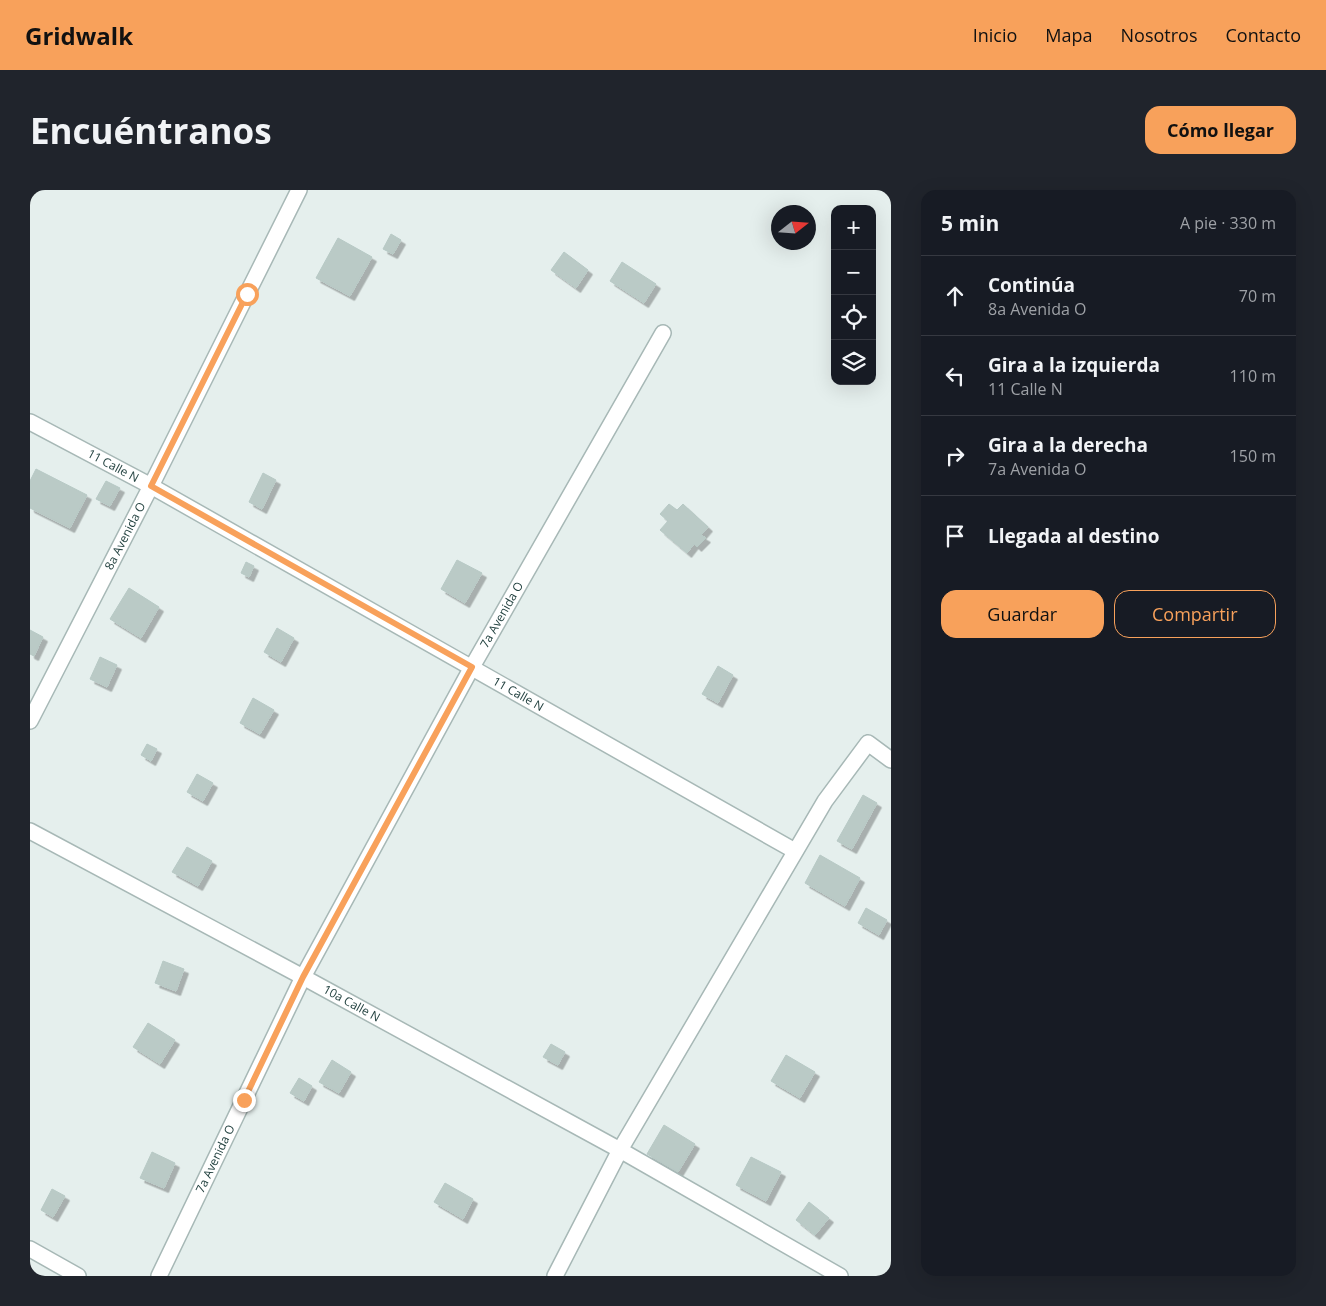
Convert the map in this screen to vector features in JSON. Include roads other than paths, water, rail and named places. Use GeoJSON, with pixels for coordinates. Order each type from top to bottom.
{"type":"FeatureCollection","features":[{"type":"Feature","properties":{"kind":"street","name":"8a Avenida O"},"geometry":{"type":"LineString","coordinates":[[30,721],[151,486],[299,190]]}},
{"type":"Feature","properties":{"kind":"street","name":"7a Avenida O"},"geometry":{"type":"LineString","coordinates":[[159,1276],[303,977],[472,667],[663,333]]}},
{"type":"Feature","properties":{"kind":"street","name":"11 Calle N"},"geometry":{"type":"LineString","coordinates":[[30,422],[151,486],[795,851]]}},
{"type":"Feature","properties":{"kind":"street"},"geometry":{"type":"LineString","coordinates":[[555,1276],[620,1150],[825,801],[868,743],[891,760]]}},
{"type":"Feature","properties":{"kind":"street","name":"10a Calle N"},"geometry":{"type":"LineString","coordinates":[[30,831],[620,1150],[840,1276]]}},
{"type":"Feature","properties":{"kind":"street"},"geometry":{"type":"LineString","coordinates":[[30,1250],[78,1276]]}}]}
